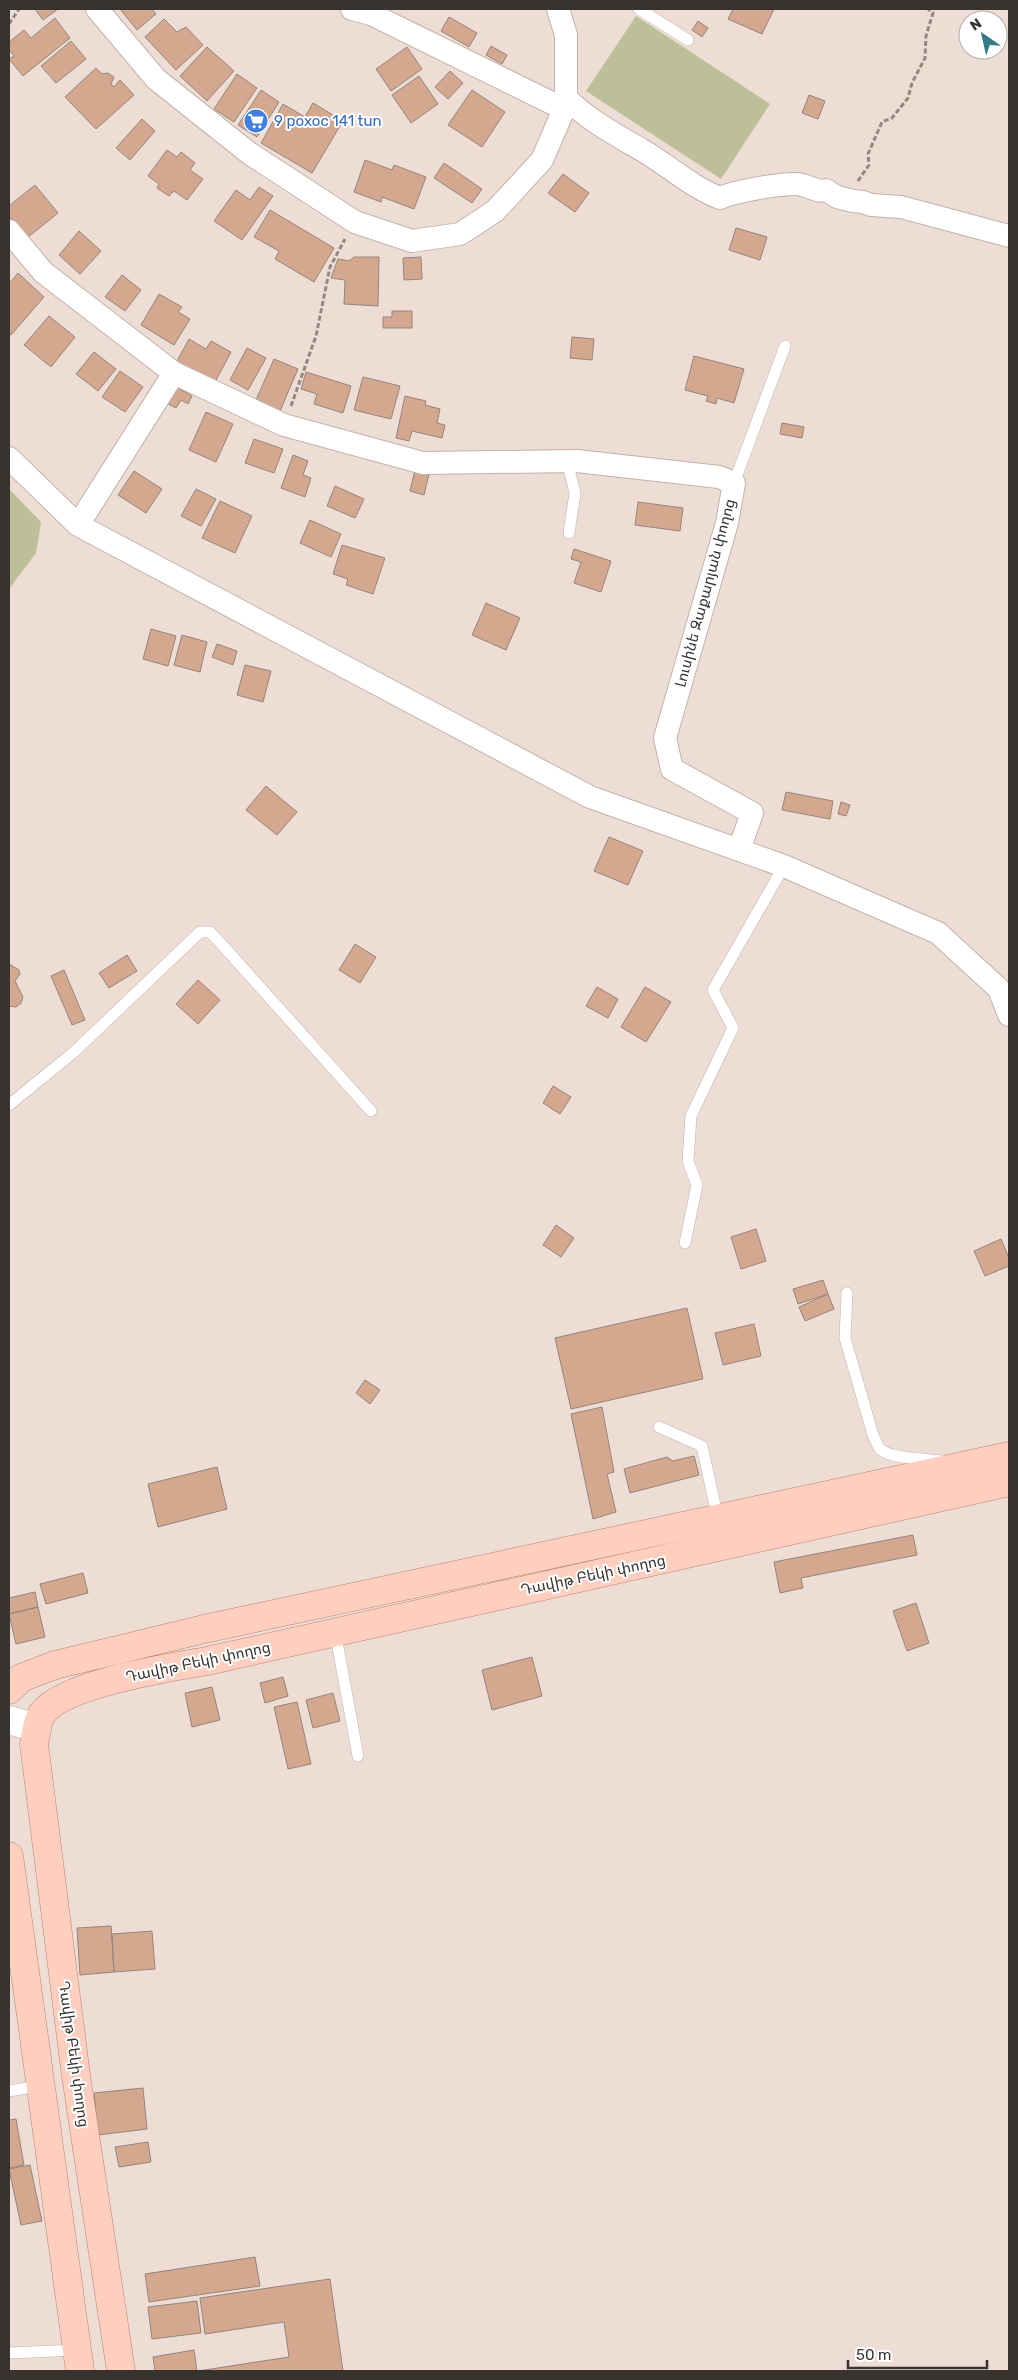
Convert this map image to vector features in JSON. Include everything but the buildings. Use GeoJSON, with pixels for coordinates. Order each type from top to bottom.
{"type":"FeatureCollection","features":[{"type":"Feature","properties":{"kind":"main road","name":"Դավիթ Բեկի փողոց"},"geometry":{"type":"LineString","coordinates":[[9,1690],[21,1678],[55,1665],[204,1628],[1009,1456]]}},
{"type":"Feature","properties":{"kind":"main road","name":"Դավիթ Բեկի փողոց"},"geometry":{"type":"LineString","coordinates":[[121,2371],[76,2076],[34,1744],[41,1715],[54,1702],[80,1691],[147,1671],[207,1661],[1009,1482]]}},
{"type":"Feature","properties":{"kind":"main road"},"geometry":{"type":"LineString","coordinates":[[718,1519],[724,1547]]}},
{"type":"Feature","properties":{"kind":"main road"},"geometry":{"type":"LineString","coordinates":[[9,1720],[38,1728]]}},
{"type":"Feature","properties":{"kind":"main road"},"geometry":{"type":"LineString","coordinates":[[9,1856],[39,2086],[79,2360]]}},
{"type":"Feature","properties":{"kind":"street"},"geometry":{"type":"LineString","coordinates":[[97,9],[156,79],[249,153],[355,222],[412,241],[460,234],[494,211],[542,160],[565,103],[566,35],[558,9]]}},
{"type":"Feature","properties":{"kind":"street"},"geometry":{"type":"LineString","coordinates":[[352,9],[371,14],[579,110],[701,190],[720,198],[733,192],[797,184],[821,192],[826,190],[837,197],[853,202],[901,206],[1009,236]]}},
{"type":"Feature","properties":{"kind":"street","name":"Լուսինե Զաքարյան փողոց"},"geometry":{"type":"LineString","coordinates":[[9,231],[43,272],[174,373],[284,425],[423,463],[567,461],[719,477],[734,483],[727,523],[665,738],[672,769],[752,813],[739,850]]}},
{"type":"Feature","properties":{"kind":"street"},"geometry":{"type":"LineString","coordinates":[[78,525],[174,373]]}},
{"type":"Feature","properties":{"kind":"street"},"geometry":{"type":"LineString","coordinates":[[9,458],[78,525],[590,796],[784,866],[938,933],[999,989],[1009,1015]]}},
{"type":"Feature","properties":{"kind":"lane"},"geometry":{"type":"LineString","coordinates":[[639,9],[688,40]]}},
{"type":"Feature","properties":{"kind":"lane"},"geometry":{"type":"LineString","coordinates":[[734,483],[785,346]]}},
{"type":"Feature","properties":{"kind":"lane"},"geometry":{"type":"LineString","coordinates":[[567,461],[575,493],[569,534]]}},
{"type":"Feature","properties":{"kind":"lane"},"geometry":{"type":"LineString","coordinates":[[685,1243],[697,1185],[688,1161],[691,1116],[733,1028],[713,990],[784,866]]}},
{"type":"Feature","properties":{"kind":"lane"},"geometry":{"type":"LineString","coordinates":[[9,1105],[74,1052],[200,932],[210,932],[371,1111]]}},
{"type":"Feature","properties":{"kind":"lane"},"geometry":{"type":"LineString","coordinates":[[847,1293],[845,1338],[873,1435],[879,1448],[886,1453],[898,1456],[974,1465]]}},
{"type":"Feature","properties":{"kind":"lane"},"geometry":{"type":"LineString","coordinates":[[659,1426],[702,1446],[718,1519]]}},
{"type":"Feature","properties":{"kind":"lane"},"geometry":{"type":"LineString","coordinates":[[335,1632],[358,1756]]}},
{"type":"Feature","properties":{"kind":"lane"},"geometry":{"type":"LineString","coordinates":[[9,2091],[39,2086]]}},
{"type":"Feature","properties":{"kind":"lane"},"geometry":{"type":"LineString","coordinates":[[9,2353],[79,2360]]}},
{"type":"Feature","properties":{"kind":"path"},"geometry":{"type":"LineString","coordinates":[[9,24],[19,9]]}},
{"type":"Feature","properties":{"kind":"path"},"geometry":{"type":"LineString","coordinates":[[826,190],[836,185],[851,186],[860,178],[869,165],[868,154],[882,122],[892,118],[908,98],[912,83],[924,58],[926,36],[933,13],[928,9]]}},
{"type":"Feature","properties":{"kind":"path"},"geometry":{"type":"LineString","coordinates":[[284,425],[316,336],[330,267],[355,222]]}},
{"type":"Feature","properties":{"kind":"green space"},"geometry":{"type":"Polygon","coordinates":[[[636,16],[770,104],[721,179],[586,91],[636,16]]]}},
{"type":"Feature","properties":{"kind":"green space"},"geometry":{"type":"Polygon","coordinates":[[[9,489],[41,522],[36,553],[9,589],[9,489]]]}},
{"type":"Feature","properties":{"kind":"place","name":"9 poxoc 141 tun"},"geometry":{"type":"Point","coordinates":[256,121]}}]}
